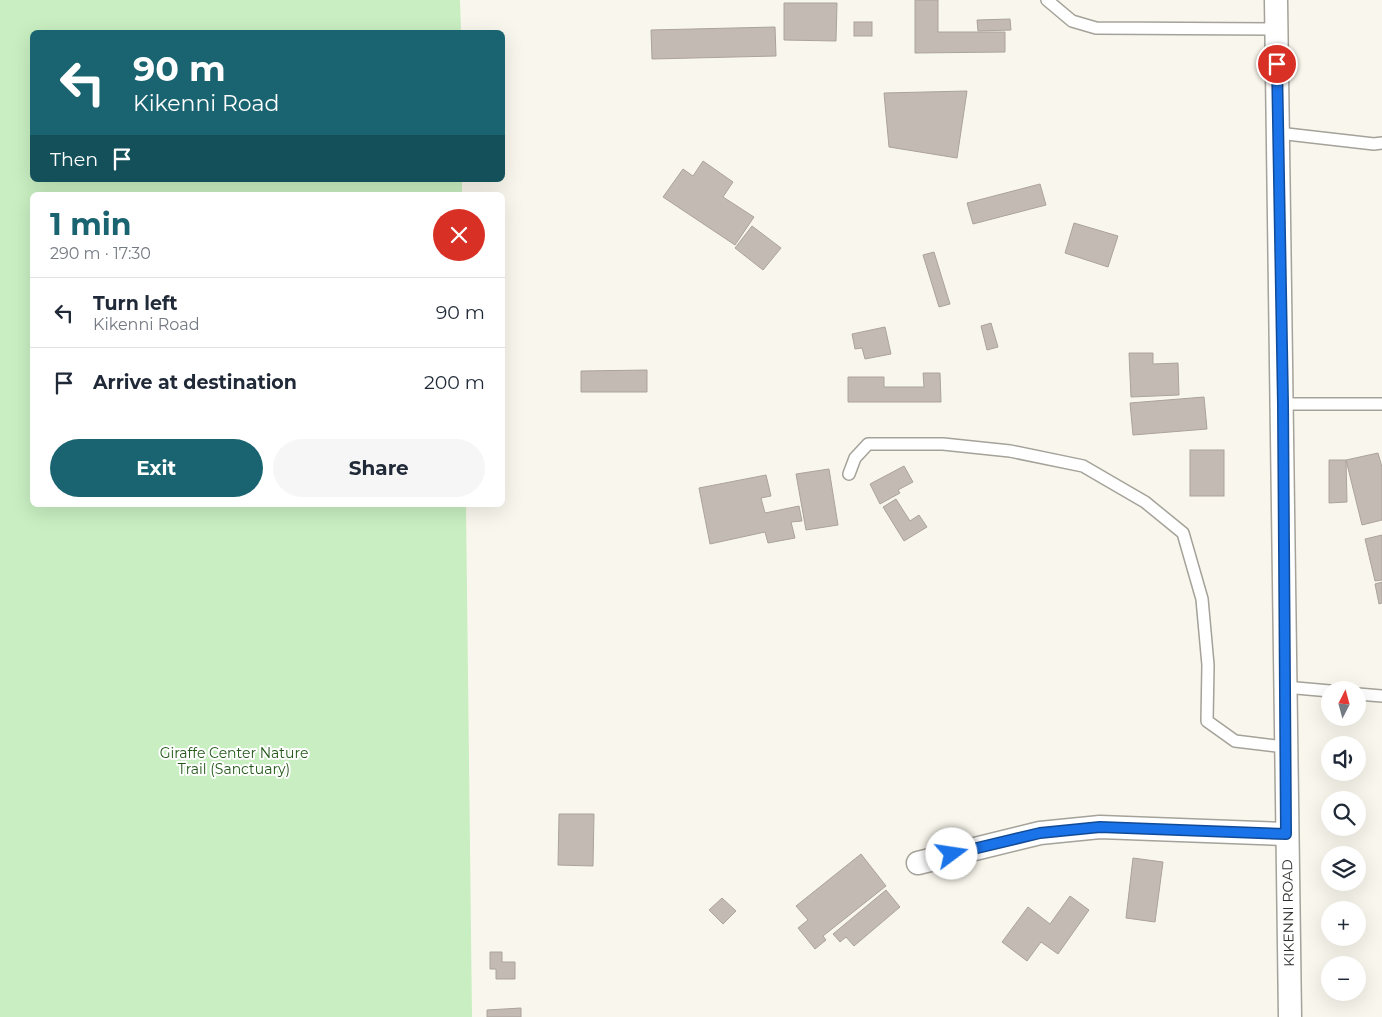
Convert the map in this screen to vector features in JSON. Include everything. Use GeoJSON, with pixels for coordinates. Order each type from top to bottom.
{"type":"FeatureCollection","features":[{"type":"Feature","properties":{"kind":"street","name":"KIKENNI ROAD"},"geometry":{"type":"LineString","coordinates":[[1276,0],[1290,1017]]}},
{"type":"Feature","properties":{"kind":"street"},"geometry":{"type":"LineString","coordinates":[[918,863],[1040,833],[1100,827],[1286,834]]}},
{"type":"Feature","properties":{"kind":"lane"},"geometry":{"type":"LineString","coordinates":[[1046,0],[1072,21],[1096,28],[1276,29]]}},
{"type":"Feature","properties":{"kind":"lane"},"geometry":{"type":"LineString","coordinates":[[1278,134],[1374,144],[1382,143]]}},
{"type":"Feature","properties":{"kind":"lane"},"geometry":{"type":"LineString","coordinates":[[1283,404],[1382,404]]}},
{"type":"Feature","properties":{"kind":"lane"},"geometry":{"type":"LineString","coordinates":[[849,474],[855,458],[868,444],[943,444],[1010,451],[1083,466],[1145,502],[1183,533],[1199,590],[1208,665],[1207,721],[1235,741],[1285,747]]}},
{"type":"Feature","properties":{"kind":"lane"},"geometry":{"type":"LineString","coordinates":[[1285,687],[1321,690]]}},
{"type":"Feature","properties":{"kind":"lane"},"geometry":{"type":"LineString","coordinates":[[1366,695],[1382,696]]}},
{"type":"Feature","properties":{"kind":"green space","name":"Giraffe Center Nature Trail (Sanctuary)"},"geometry":{"type":"Polygon","coordinates":[[[0,0],[460,0],[461,30],[30,30],[30,182],[462,182],[462,192],[30,192],[30,507],[466,507],[472,1017],[0,1017],[0,0]]]}},
{"type":"Feature","properties":{"kind":"building"},"geometry":{"type":"Polygon","coordinates":[[[915,0],[938,0],[938,32],[1005,32],[1005,52],[915,53],[915,0]]]}},
{"type":"Feature","properties":{"kind":"building"},"geometry":{"type":"Polygon","coordinates":[[[784,3],[837,3],[836,41],[784,40],[784,3]]]}},
{"type":"Feature","properties":{"kind":"building"},"geometry":{"type":"Polygon","coordinates":[[[1010,19],[1011,30],[978,31],[977,20],[1010,19]]]}},
{"type":"Feature","properties":{"kind":"building"},"geometry":{"type":"Polygon","coordinates":[[[854,22],[872,22],[872,36],[854,36],[854,22]]]}},
{"type":"Feature","properties":{"kind":"building"},"geometry":{"type":"Polygon","coordinates":[[[775,27],[776,56],[652,59],[651,30],[775,27]]]}},
{"type":"Feature","properties":{"kind":"building"},"geometry":{"type":"Polygon","coordinates":[[[967,91],[957,158],[889,147],[884,93],[967,91]]]}},
{"type":"Feature","properties":{"kind":"building"},"geometry":{"type":"Polygon","coordinates":[[[703,161],[733,182],[723,197],[754,217],[735,245],[663,197],[683,169],[693,176],[703,161]]]}},
{"type":"Feature","properties":{"kind":"building"},"geometry":{"type":"Polygon","coordinates":[[[1040,184],[1046,205],[973,224],[967,203],[1040,184]]]}},
{"type":"Feature","properties":{"kind":"building"},"geometry":{"type":"Polygon","coordinates":[[[1074,223],[1118,236],[1108,267],[1065,253],[1074,223]]]}},
{"type":"Feature","properties":{"kind":"building"},"geometry":{"type":"Polygon","coordinates":[[[752,226],[781,248],[763,270],[735,248],[752,226]]]}},
{"type":"Feature","properties":{"kind":"building"},"geometry":{"type":"Polygon","coordinates":[[[934,252],[950,304],[939,307],[923,255],[934,252]]]}},
{"type":"Feature","properties":{"kind":"building"},"geometry":{"type":"Polygon","coordinates":[[[991,323],[998,347],[987,350],[981,326],[991,323]]]}},
{"type":"Feature","properties":{"kind":"building"},"geometry":{"type":"Polygon","coordinates":[[[885,327],[891,354],[865,359],[862,348],[855,349],[852,334],[885,327]]]}},
{"type":"Feature","properties":{"kind":"building"},"geometry":{"type":"Polygon","coordinates":[[[1129,353],[1153,353],[1153,364],[1178,363],[1179,395],[1131,397],[1129,353]]]}},
{"type":"Feature","properties":{"kind":"building"},"geometry":{"type":"Polygon","coordinates":[[[647,370],[647,392],[581,392],[581,371],[647,370]]]}},
{"type":"Feature","properties":{"kind":"building"},"geometry":{"type":"Polygon","coordinates":[[[923,373],[940,373],[941,402],[848,402],[848,377],[884,377],[884,387],[924,387],[923,373]]]}},
{"type":"Feature","properties":{"kind":"building"},"geometry":{"type":"Polygon","coordinates":[[[1204,397],[1207,429],[1133,435],[1130,403],[1204,397]]]}},
{"type":"Feature","properties":{"kind":"building"},"geometry":{"type":"Polygon","coordinates":[[[1190,450],[1224,450],[1224,496],[1190,496],[1190,450]]]}},
{"type":"Feature","properties":{"kind":"building"},"geometry":{"type":"Polygon","coordinates":[[[1378,453],[1382,467],[1382,520],[1362,525],[1346,460],[1378,453]]]}},
{"type":"Feature","properties":{"kind":"building"},"geometry":{"type":"Polygon","coordinates":[[[1329,460],[1346,460],[1347,502],[1329,503],[1329,460]]]}},
{"type":"Feature","properties":{"kind":"building"},"geometry":{"type":"Polygon","coordinates":[[[904,466],[913,482],[898,490],[900,493],[880,504],[870,484],[904,466]]]}},
{"type":"Feature","properties":{"kind":"building"},"geometry":{"type":"Polygon","coordinates":[[[829,469],[838,525],[806,530],[796,474],[829,469]]]}},
{"type":"Feature","properties":{"kind":"building"},"geometry":{"type":"Polygon","coordinates":[[[766,475],[771,496],[761,498],[765,513],[799,506],[802,521],[791,522],[795,538],[768,543],[765,532],[710,544],[699,488],[766,475]]]}},
{"type":"Feature","properties":{"kind":"building"},"geometry":{"type":"Polygon","coordinates":[[[896,499],[910,521],[919,515],[927,527],[904,541],[883,507],[896,499]]]}},
{"type":"Feature","properties":{"kind":"building"},"geometry":{"type":"Polygon","coordinates":[[[1382,535],[1382,580],[1375,581],[1365,539],[1382,535]]]}},
{"type":"Feature","properties":{"kind":"building"},"geometry":{"type":"Polygon","coordinates":[[[1382,582],[1382,603],[1379,604],[1375,584],[1382,582]]]}},
{"type":"Feature","properties":{"kind":"building"},"geometry":{"type":"Polygon","coordinates":[[[559,814],[594,814],[593,866],[558,865],[559,814]]]}},
{"type":"Feature","properties":{"kind":"building"},"geometry":{"type":"Polygon","coordinates":[[[861,854],[886,886],[823,936],[826,940],[815,949],[798,928],[808,920],[796,906],[861,854]]]}},
{"type":"Feature","properties":{"kind":"building"},"geometry":{"type":"Polygon","coordinates":[[[1133,858],[1163,862],[1155,922],[1126,918],[1133,858]]]}},
{"type":"Feature","properties":{"kind":"building"},"geometry":{"type":"Polygon","coordinates":[[[886,890],[900,907],[854,946],[846,937],[840,942],[833,934],[886,890]]]}},
{"type":"Feature","properties":{"kind":"building"},"geometry":{"type":"Polygon","coordinates":[[[1070,896],[1089,910],[1058,954],[1041,942],[1027,961],[1002,942],[1028,907],[1050,924],[1070,896]]]}},
{"type":"Feature","properties":{"kind":"building"},"geometry":{"type":"Polygon","coordinates":[[[722,898],[736,911],[723,924],[709,910],[722,898]]]}},
{"type":"Feature","properties":{"kind":"building"},"geometry":{"type":"Polygon","coordinates":[[[490,952],[502,952],[502,962],[515,962],[515,979],[496,979],[496,969],[490,969],[490,952]]]}},
{"type":"Feature","properties":{"kind":"building"},"geometry":{"type":"Polygon","coordinates":[[[521,1008],[521,1017],[487,1017],[487,1010],[521,1008]]]}},
{"type":"Feature","properties":{"kind":"route"},"geometry":{"type":"LineString","coordinates":[[952,854],[1040,833],[1100,827],[1286,834],[1283,404],[1277,64]]}}]}
